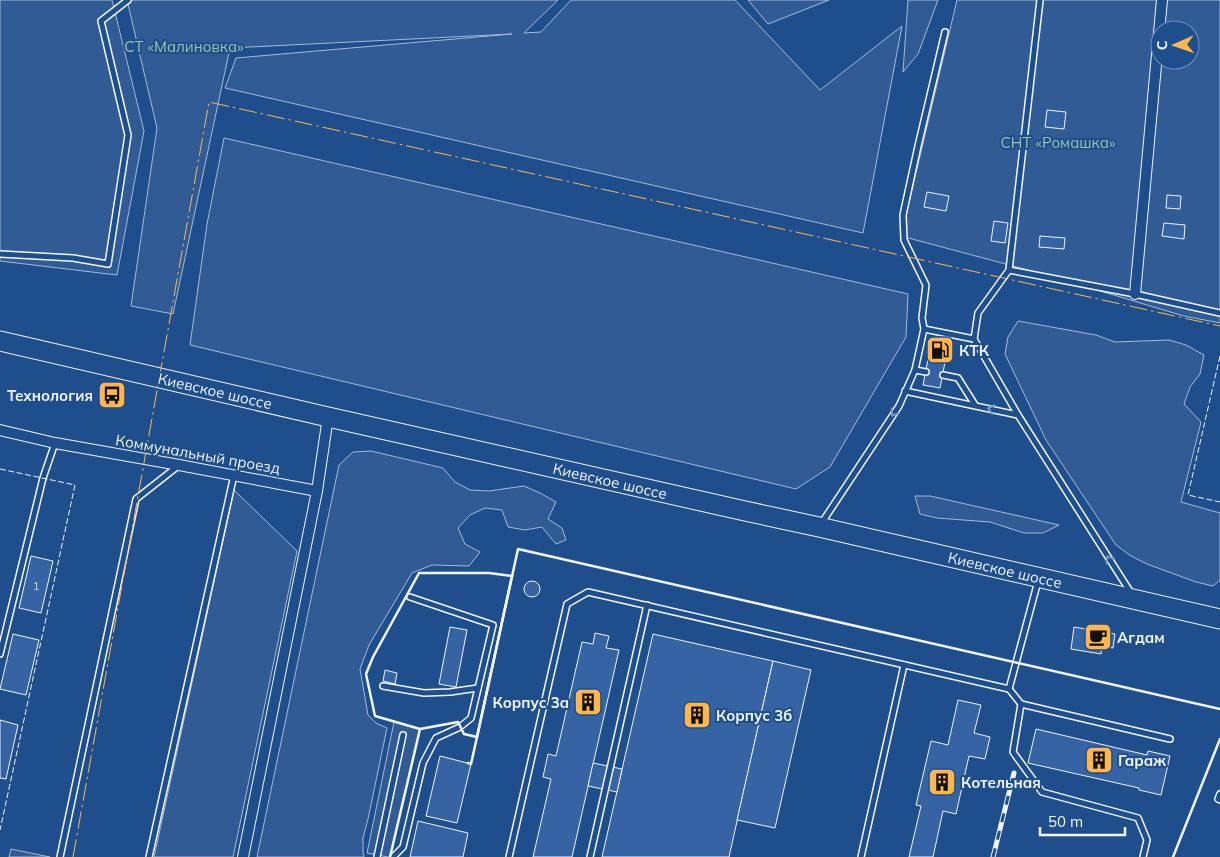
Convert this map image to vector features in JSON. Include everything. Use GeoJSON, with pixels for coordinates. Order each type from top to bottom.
{"type":"FeatureCollection","features":[{"type":"Feature","properties":{"kind":"highway","name":"Киевское шоссе"},"geometry":{"type":"LineString","coordinates":[[0,341],[1220,619]]}},
{"type":"Feature","properties":{"kind":"street"},"geometry":{"type":"LineString","coordinates":[[1135,294],[1162,0]]}},
{"type":"Feature","properties":{"kind":"street"},"geometry":{"type":"LineString","coordinates":[[244,857],[317,492],[328,417]]}},
{"type":"Feature","properties":{"kind":"street","name":"Коммунальный проезд"},"geometry":{"type":"LineString","coordinates":[[0,430],[54,443],[234,475],[317,492]]}},
{"type":"Feature","properties":{"kind":"lane"},"geometry":{"type":"LineString","coordinates":[[0,254],[73,258],[108,264],[128,134],[101,20],[128,0]]}},
{"type":"Feature","properties":{"kind":"lane"},"geometry":{"type":"LineString","coordinates":[[1040,0],[1009,270],[978,313],[974,339],[1018,415],[1135,600]]}},
{"type":"Feature","properties":{"kind":"lane"},"geometry":{"type":"LineString","coordinates":[[819,527],[899,406],[915,370],[924,329],[922,318],[926,285],[904,240],[904,215],[945,32]]}},
{"type":"Feature","properties":{"kind":"lane"},"geometry":{"type":"LineString","coordinates":[[1009,270],[1135,294],[1220,313]]}},
{"type":"Feature","properties":{"kind":"lane"},"geometry":{"type":"LineString","coordinates":[[924,329],[974,339]]}},
{"type":"Feature","properties":{"kind":"lane"},"geometry":{"type":"LineString","coordinates":[[915,370],[926,372]]}},
{"type":"Feature","properties":{"kind":"lane"},"geometry":{"type":"LineString","coordinates":[[943,375],[958,378],[976,405]]}},
{"type":"Feature","properties":{"kind":"lane"},"geometry":{"type":"LineString","coordinates":[[906,391],[1018,415]]}},
{"type":"Feature","properties":{"kind":"lane"},"geometry":{"type":"LineString","coordinates":[[0,654],[43,478],[54,443]]}},
{"type":"Feature","properties":{"kind":"lane"},"geometry":{"type":"LineString","coordinates":[[60,857],[136,499],[180,465]]}},
{"type":"Feature","properties":{"kind":"lane"},"geometry":{"type":"LineString","coordinates":[[150,857],[234,475]]}},
{"type":"Feature","properties":{"kind":"lane"},"geometry":{"type":"LineString","coordinates":[[1009,689],[1039,578]]}},
{"type":"Feature","properties":{"kind":"lane"},"geometry":{"type":"LineString","coordinates":[[509,857],[567,604],[588,592],[1009,689],[1021,704],[1170,739]]}},
{"type":"Feature","properties":{"kind":"lane"},"geometry":{"type":"LineString","coordinates":[[393,857],[403,847],[423,763],[436,738],[460,727],[471,718],[493,625],[410,598]]}},
{"type":"Feature","properties":{"kind":"lane"},"geometry":{"type":"LineString","coordinates":[[590,857],[646,605]]}},
{"type":"Feature","properties":{"kind":"lane"},"geometry":{"type":"LineString","coordinates":[[861,857],[904,665]]}},
{"type":"Feature","properties":{"kind":"lane"},"geometry":{"type":"LineString","coordinates":[[382,686],[424,694],[478,688]]}},
{"type":"Feature","properties":{"kind":"lane"},"geometry":{"type":"LineString","coordinates":[[1021,704],[1013,752],[1042,792],[1138,818],[1147,840],[1144,857]]}},
{"type":"Feature","properties":{"kind":"lane"},"geometry":{"type":"LineString","coordinates":[[377,857],[403,735]]}},
{"type":"Feature","properties":{"kind":"lane"},"geometry":{"type":"LineString","coordinates":[[1220,794],[1218,799],[1220,800]]}},
{"type":"Feature","properties":{"kind":"shaded area"},"geometry":{"type":"Polygon","coordinates":[[[0,0],[112,0],[144,131],[117,275],[0,261],[0,0]]]}},
{"type":"Feature","properties":{"kind":"shaded area"},"geometry":{"type":"Polygon","coordinates":[[[127,0],[558,0],[524,33],[541,32],[571,0],[735,0],[820,90],[902,26],[863,233],[225,88],[236,58],[512,34],[230,48],[173,314],[131,306],[157,128],[127,0]]]}},
{"type":"Feature","properties":{"kind":"shaded area"},"geometry":{"type":"Polygon","coordinates":[[[748,0],[829,0],[768,24],[748,0]]]}},
{"type":"Feature","properties":{"kind":"shaded area"},"geometry":{"type":"Polygon","coordinates":[[[908,0],[938,0],[918,54],[903,72],[908,0]]]}},
{"type":"Feature","properties":{"kind":"shaded area","name":"СНТ «Ромашка»"},"geometry":{"type":"Polygon","coordinates":[[[957,0],[1220,0],[1220,323],[1184,316],[1043,274],[901,236],[957,0]]]}},
{"type":"Feature","properties":{"kind":"shaded area"},"geometry":{"type":"Polygon","coordinates":[[[224,138],[908,294],[906,337],[830,467],[796,489],[190,345],[207,224],[224,138]]]}},
{"type":"Feature","properties":{"kind":"shaded area"},"geometry":{"type":"Polygon","coordinates":[[[1018,321],[1096,335],[1115,342],[1169,340],[1186,345],[1204,355],[1200,374],[1190,387],[1184,404],[1201,422],[1181,502],[1220,513],[1220,580],[1213,586],[1196,582],[1147,564],[1131,556],[1116,545],[1046,440],[1005,354],[1008,337],[1018,321]]]}},
{"type":"Feature","properties":{"kind":"shaded area"},"geometry":{"type":"Polygon","coordinates":[[[371,451],[443,468],[455,482],[470,490],[489,491],[524,486],[540,493],[556,502],[548,519],[562,528],[566,540],[556,544],[542,527],[525,530],[508,527],[502,510],[485,508],[470,515],[458,528],[465,544],[480,552],[469,566],[432,565],[412,573],[369,645],[360,669],[368,715],[376,723],[387,728],[363,838],[364,857],[257,857],[339,465],[353,452],[371,451]]]}},
{"type":"Feature","properties":{"kind":"shaded area"},"geometry":{"type":"Polygon","coordinates":[[[234,490],[297,551],[233,857],[154,857],[234,490]]]}},
{"type":"Feature","properties":{"kind":"shaded area"},"geometry":{"type":"Polygon","coordinates":[[[915,496],[930,496],[1059,525],[1043,533],[1024,533],[990,522],[937,518],[920,514],[915,496]]]}},
{"type":"Feature","properties":{"kind":"shaded area"},"geometry":{"type":"Polygon","coordinates":[[[394,722],[420,729],[390,857],[388,857],[367,853],[394,722]]]}},
{"type":"Feature","properties":{"kind":"shaded area"},"geometry":{"type":"Polygon","coordinates":[[[11,849],[50,857],[9,857],[11,849]]]}},
{"type":"Feature","properties":{"kind":"building"},"geometry":{"type":"Polygon","coordinates":[[[1047,110],[1066,112],[1064,129],[1045,127],[1047,110]]]}},
{"type":"Feature","properties":{"kind":"building"},"geometry":{"type":"Polygon","coordinates":[[[927,192],[949,196],[946,211],[924,207],[927,192]]]}},
{"type":"Feature","properties":{"kind":"building"},"geometry":{"type":"Polygon","coordinates":[[[1167,195],[1181,196],[1180,209],[1166,208],[1167,195]]]}},
{"type":"Feature","properties":{"kind":"building"},"geometry":{"type":"Polygon","coordinates":[[[994,221],[1008,223],[1005,243],[991,241],[994,221]]]}},
{"type":"Feature","properties":{"kind":"building"},"geometry":{"type":"Polygon","coordinates":[[[1164,223],[1185,225],[1184,239],[1162,236],[1164,223]]]}},
{"type":"Feature","properties":{"kind":"building"},"geometry":{"type":"Polygon","coordinates":[[[1040,236],[1065,238],[1064,249],[1039,247],[1040,236]]]}},
{"type":"Feature","properties":{"kind":"building"},"geometry":{"type":"Polygon","coordinates":[[[929,343],[948,347],[946,357],[927,353],[929,343]]]}},
{"type":"Feature","properties":{"kind":"building"},"geometry":{"type":"Polygon","coordinates":[[[929,354],[946,357],[940,388],[923,385],[929,354]]]}},
{"type":"Feature","properties":{"kind":"building"},"geometry":{"type":"Polygon","coordinates":[[[31,556],[53,561],[41,613],[19,608],[31,556]]]}},
{"type":"Feature","properties":{"kind":"building"},"geometry":{"type":"Polygon","coordinates":[[[532,581],[538,583],[540,589],[538,595],[532,597],[526,595],[524,589],[526,583],[532,581]]]}},
{"type":"Feature","properties":{"kind":"building"},"geometry":{"type":"Polygon","coordinates":[[[450,627],[467,630],[456,687],[439,684],[450,627]]]}},
{"type":"Feature","properties":{"kind":"building"},"geometry":{"type":"Polygon","coordinates":[[[1074,627],[1115,634],[1113,648],[1102,646],[1101,654],[1071,649],[1074,627]]]}},
{"type":"Feature","properties":{"kind":"building","name":"Корпус 3a"},"geometry":{"type":"Polygon","coordinates":[[[595,633],[609,636],[606,648],[619,650],[572,857],[533,857],[551,779],[543,777],[548,754],[556,756],[582,642],[593,644],[595,633]]]}},
{"type":"Feature","properties":{"kind":"building"},"geometry":{"type":"Polygon","coordinates":[[[13,634],[39,640],[26,695],[0,689],[13,634]]]}},
{"type":"Feature","properties":{"kind":"building","name":"Корпус 3б"},"geometry":{"type":"Polygon","coordinates":[[[653,634],[773,661],[729,857],[602,857],[653,634]]]}},
{"type":"Feature","properties":{"kind":"building"},"geometry":{"type":"Polygon","coordinates":[[[773,661],[811,670],[775,828],[737,820],[773,661]]]}},
{"type":"Feature","properties":{"kind":"building"},"geometry":{"type":"Polygon","coordinates":[[[385,670],[397,673],[395,684],[383,681],[385,670]]]}},
{"type":"Feature","properties":{"kind":"building","name":"Котельная"},"geometry":{"type":"Polygon","coordinates":[[[958,700],[981,705],[974,733],[990,737],[985,759],[969,756],[956,814],[943,811],[933,857],[909,857],[921,806],[916,805],[931,741],[948,745],[958,700]]]}},
{"type":"Feature","properties":{"kind":"building"},"geometry":{"type":"Polygon","coordinates":[[[0,720],[18,725],[6,779],[0,778],[0,720]]]}},
{"type":"Feature","properties":{"kind":"building","name":"Гараж"},"geometry":{"type":"Polygon","coordinates":[[[1036,729],[1147,755],[1148,751],[1170,756],[1161,795],[1139,790],[1139,788],[1028,763],[1036,729]]]}},
{"type":"Feature","properties":{"kind":"building"},"geometry":{"type":"Polygon","coordinates":[[[440,756],[471,764],[457,823],[426,816],[440,756]]]}},
{"type":"Feature","properties":{"kind":"building"},"geometry":{"type":"Polygon","coordinates":[[[593,763],[622,769],[617,792],[588,786],[593,763]]]}},
{"type":"Feature","properties":{"kind":"building"},"geometry":{"type":"Polygon","coordinates":[[[418,821],[468,833],[463,857],[410,857],[418,821]]]}},
{"type":"Feature","properties":{"kind":"railway"},"geometry":{"type":"LineString","coordinates":[[993,857],[1014,773]]}},
{"type":"Feature","properties":{"kind":"fence"},"geometry":{"type":"LineString","coordinates":[[1220,356],[1188,495],[1220,502]]}},
{"type":"Feature","properties":{"kind":"fence"},"geometry":{"type":"LineString","coordinates":[[0,469],[75,485],[0,830]]}},
{"type":"Feature","properties":{"kind":"wall"},"geometry":{"type":"LineString","coordinates":[[468,763],[471,764],[518,549],[1220,709]]}},
{"type":"Feature","properties":{"kind":"wall"},"geometry":{"type":"LineString","coordinates":[[419,573],[489,573],[512,576],[477,737],[464,734],[458,722],[420,729],[375,716],[366,674],[373,657],[419,573]]}},
{"type":"Feature","properties":{"kind":"wall"},"geometry":{"type":"LineString","coordinates":[[390,857],[420,729]]}},
{"type":"Feature","properties":{"kind":"wall"},"geometry":{"type":"LineString","coordinates":[[1173,857],[1220,739]]}},
{"type":"Feature","properties":{"kind":"power"},"geometry":{"type":"LineString","coordinates":[[73,857],[209,102],[1220,326]]}},
{"type":"Feature","properties":{"kind":"place","name":"КТК"},"geometry":{"type":"Point","coordinates":[940,350]}},
{"type":"Feature","properties":{"kind":"place","name":"Технология"},"geometry":{"type":"Point","coordinates":[112,395]}},
{"type":"Feature","properties":{"kind":"place","name":"Агдам"},"geometry":{"type":"Point","coordinates":[1098,637]}},
{"type":"Feature","properties":{"kind":"place","name":"Корпус 3a"},"geometry":{"type":"Point","coordinates":[588,702]}},
{"type":"Feature","properties":{"kind":"place","name":"Корпус 3б"},"geometry":{"type":"Point","coordinates":[697,715]}},
{"type":"Feature","properties":{"kind":"place","name":"Гараж"},"geometry":{"type":"Point","coordinates":[1099,760]}},
{"type":"Feature","properties":{"kind":"place","name":"Котельная"},"geometry":{"type":"Point","coordinates":[942,782]}},
{"type":"Feature","properties":{"kind":"park label","name":"СТ «Малиновка»"},"geometry":{"type":"Point","coordinates":[184,46]}}]}
